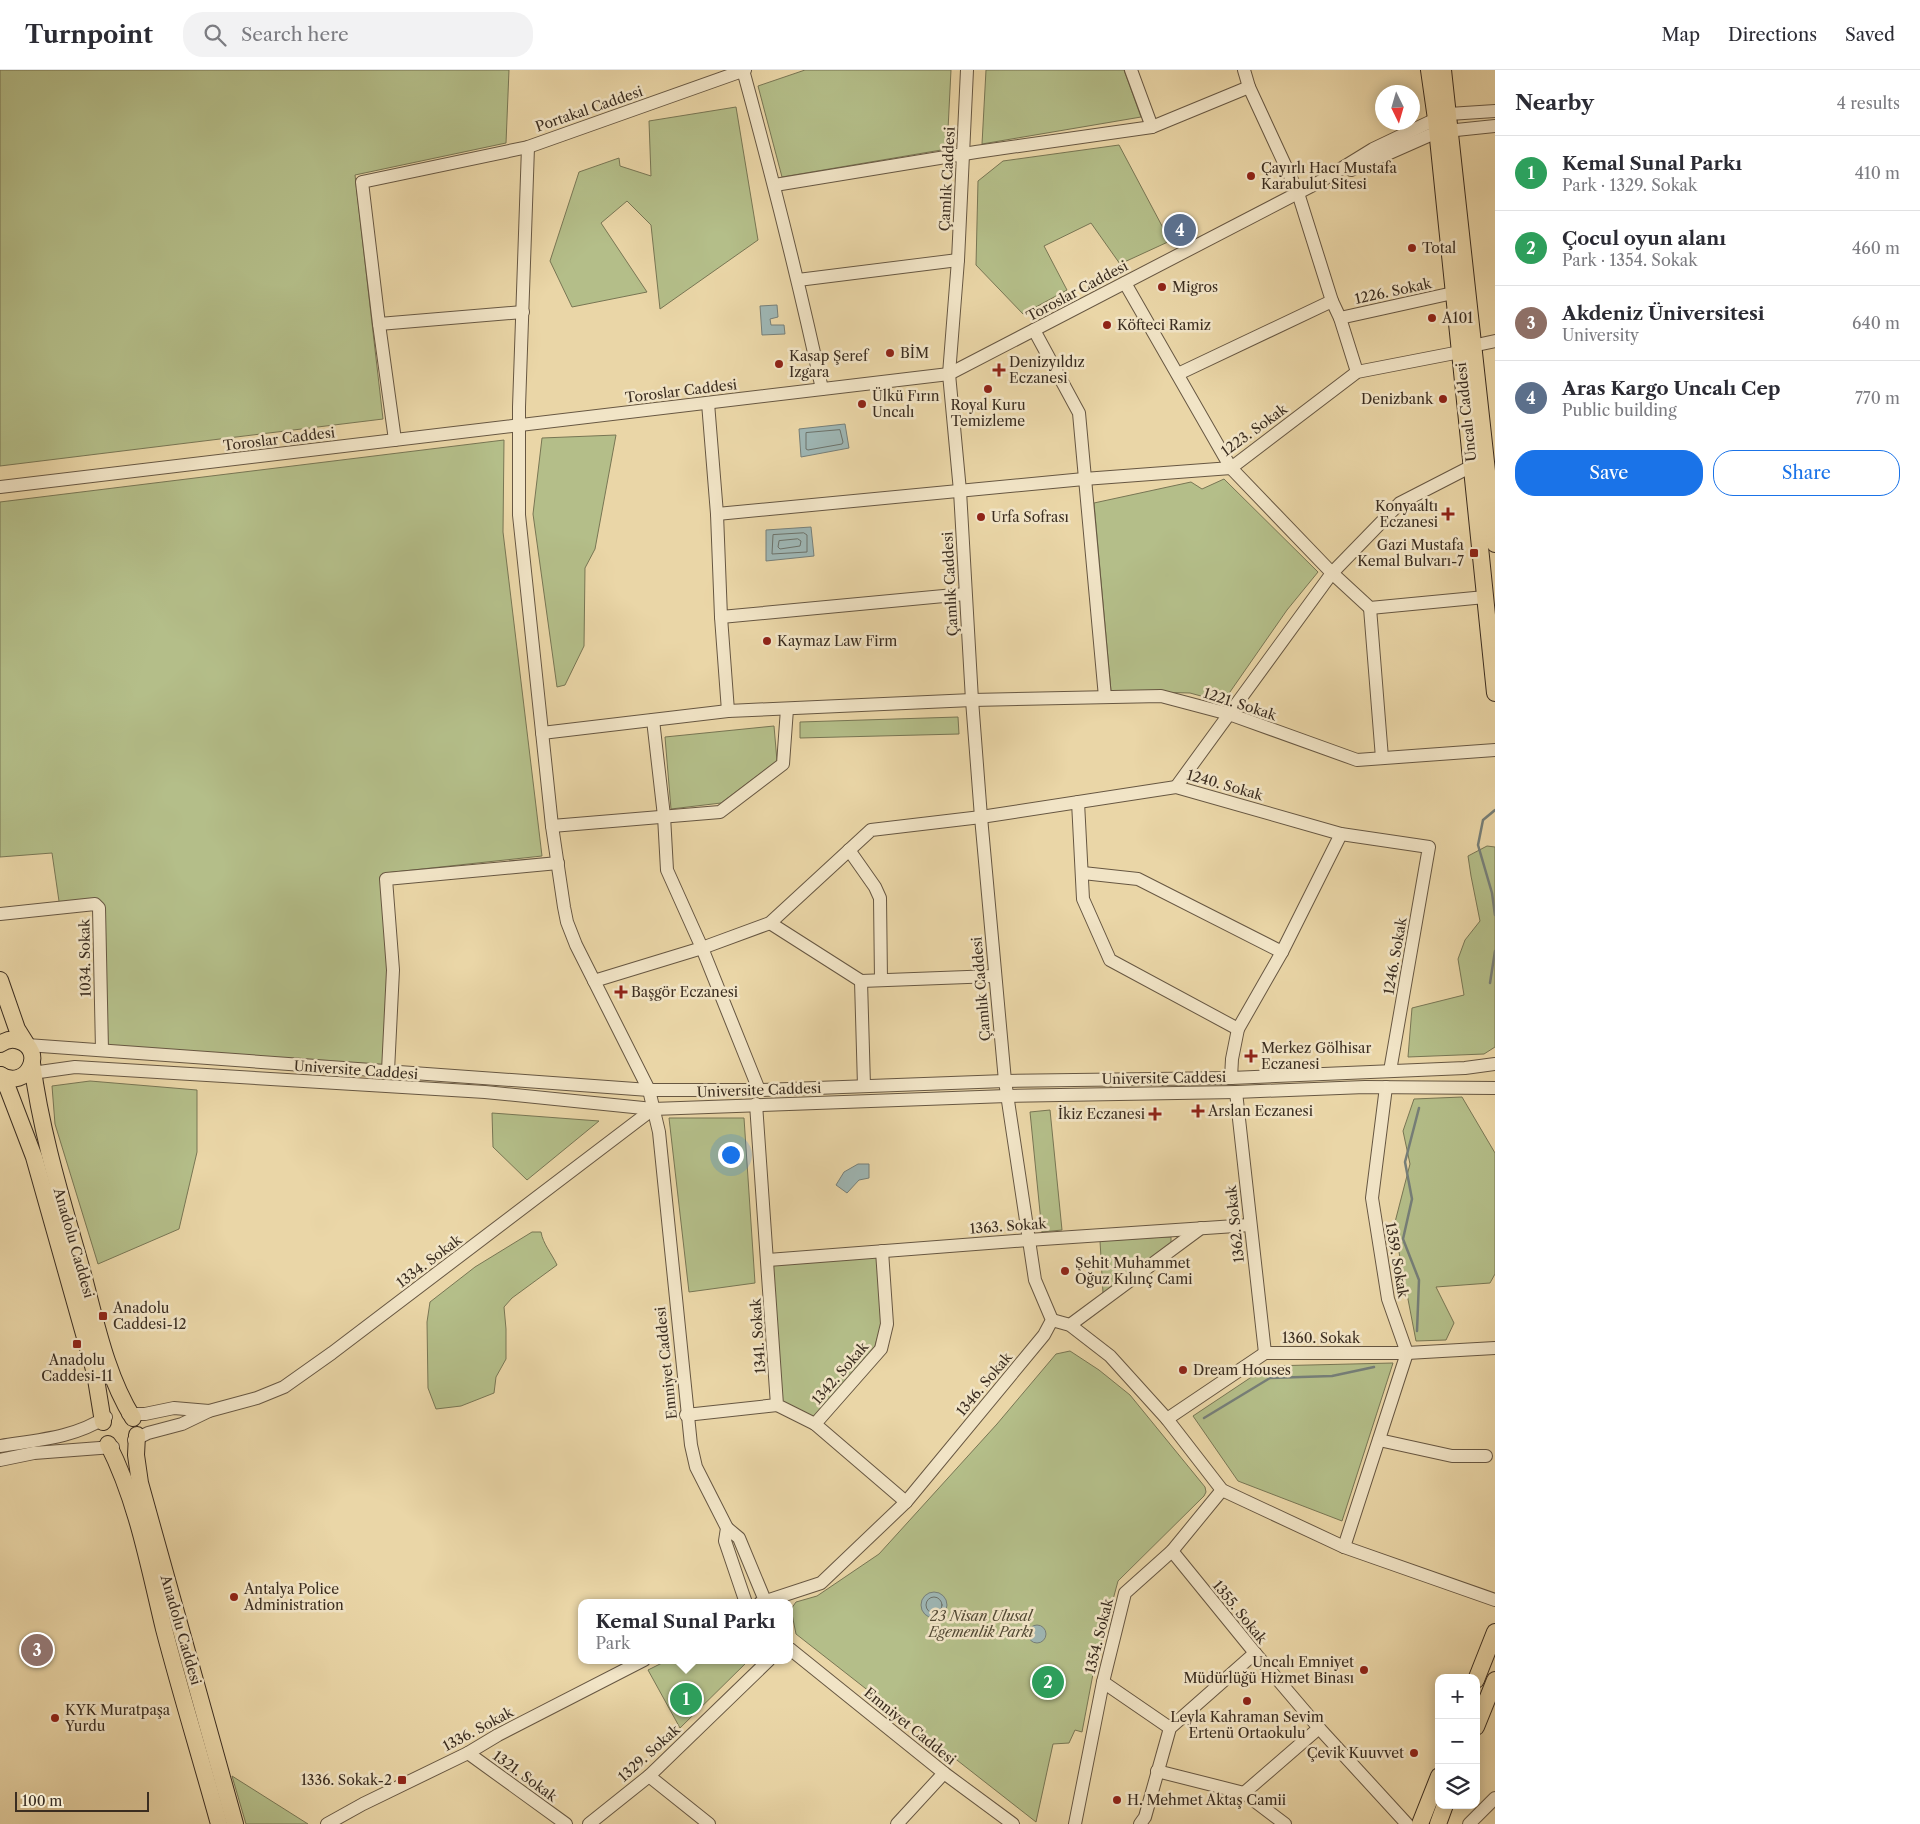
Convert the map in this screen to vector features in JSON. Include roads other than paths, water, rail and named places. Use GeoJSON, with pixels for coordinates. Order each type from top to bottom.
{"type":"FeatureCollection","features":[{"type":"Feature","properties":{"kind":"main road"},"geometry":{"type":"LineString","coordinates":[[1429,70],[1443,124]]}},
{"type":"Feature","properties":{"kind":"main road"},"geometry":{"type":"LineString","coordinates":[[1443,70],[1443,124]]}},
{"type":"Feature","properties":{"kind":"main road","name":"Uncalı Caddesi"},"geometry":{"type":"LineString","coordinates":[[1443,124],[1453,293],[1490,450],[1495,544]]}},
{"type":"Feature","properties":{"kind":"main road","name":"Uncalı Caddesi"},"geometry":{"type":"LineString","coordinates":[[1443,124],[1466,349],[1472,466],[1495,693]]}},
{"type":"Feature","properties":{"kind":"main road"},"geometry":{"type":"LineString","coordinates":[[0,980],[17,1029],[27,1045]]}},
{"type":"Feature","properties":{"kind":"main road"},"geometry":{"type":"LineString","coordinates":[[1,1042],[15,1039],[27,1045]]}},
{"type":"Feature","properties":{"kind":"main road","name":"Anadolu Caddesi"},"geometry":{"type":"LineString","coordinates":[[27,1045],[32,1057],[30,1070],[44,1134],[104,1350],[123,1401],[131,1415]]}},
{"type":"Feature","properties":{"kind":"main road"},"geometry":{"type":"LineString","coordinates":[[0,1075],[13,1079],[30,1070]]}},
{"type":"Feature","properties":{"kind":"main road","name":"Anadolu Caddesi"},"geometry":{"type":"LineString","coordinates":[[0,1075],[8,1089],[34,1157],[95,1373],[104,1419]]}},
{"type":"Feature","properties":{"kind":"main road"},"geometry":{"type":"LineString","coordinates":[[117,1412],[131,1415],[138,1429],[136,1438],[124,1447],[110,1446],[102,1434],[104,1419],[117,1412]]}},
{"type":"Feature","properties":{"kind":"main road","name":"Anadolu Caddesi"},"geometry":{"type":"LineString","coordinates":[[136,1438],[136,1455],[140,1483],[235,1824]]}},
{"type":"Feature","properties":{"kind":"main road","name":"Anadolu Caddesi"},"geometry":{"type":"LineString","coordinates":[[110,1446],[138,1526],[169,1648],[219,1824]]}},
{"type":"Feature","properties":{"kind":"main road"},"geometry":{"type":"LineString","coordinates":[[1478,1674],[1495,1632]]}},
{"type":"Feature","properties":{"kind":"main road"},"geometry":{"type":"LineString","coordinates":[[1479,1719],[1495,1680]]}},
{"type":"Feature","properties":{"kind":"main road"},"geometry":{"type":"LineString","coordinates":[[1420,1824],[1435,1786]]}},
{"type":"Feature","properties":{"kind":"main road"},"geometry":{"type":"LineString","coordinates":[[1438,1824],[1444,1809]]}},
{"type":"Feature","properties":{"kind":"street"},"geometry":{"type":"LineString","coordinates":[[744,70],[775,185],[822,389]]}},
{"type":"Feature","properties":{"kind":"street","name":"Portakal Caddesi"},"geometry":{"type":"LineString","coordinates":[[379,324],[362,182],[528,147],[744,70]]}},
{"type":"Feature","properties":{"kind":"street","name":"Çamlık Caddesi"},"geometry":{"type":"LineString","coordinates":[[967,70],[958,260],[950,374],[960,491],[965,594],[981,817],[994,976],[1008,1096]]}},
{"type":"Feature","properties":{"kind":"street"},"geometry":{"type":"LineString","coordinates":[[1131,70],[1152,126]]}},
{"type":"Feature","properties":{"kind":"street"},"geometry":{"type":"LineString","coordinates":[[1244,70],[1249,87],[1298,193],[1332,301],[1340,318],[1357,372]]}},
{"type":"Feature","properties":{"kind":"street"},"geometry":{"type":"LineString","coordinates":[[775,185],[1152,126],[1249,87]]}},
{"type":"Feature","properties":{"kind":"street","name":"Toroslar Caddesi"},"geometry":{"type":"LineString","coordinates":[[0,487],[950,374],[1321,181],[1373,150],[1443,124],[1495,111]]}},
{"type":"Feature","properties":{"kind":"street","name":"Toroslar Caddesi"},"geometry":{"type":"LineString","coordinates":[[1443,124],[1495,126]]}},
{"type":"Feature","properties":{"kind":"street","name":"Emniyet Caddesi"},"geometry":{"type":"LineString","coordinates":[[528,147],[519,515],[552,826],[567,922],[576,945],[649,1090],[659,1132],[686,1415],[691,1445],[696,1467],[727,1528],[725,1541],[745,1599]]}},
{"type":"Feature","properties":{"kind":"street"},"geometry":{"type":"LineString","coordinates":[[798,280],[958,260]]}},
{"type":"Feature","properties":{"kind":"street"},"geometry":{"type":"LineString","coordinates":[[1124,283],[1231,468],[1332,573],[1370,608],[1382,758]]}},
{"type":"Feature","properties":{"kind":"street","name":"1226. Sokak"},"geometry":{"type":"LineString","coordinates":[[1340,318],[1453,293]]}},
{"type":"Feature","properties":{"kind":"street"},"geometry":{"type":"LineString","coordinates":[[1178,374],[1332,301]]}},
{"type":"Feature","properties":{"kind":"street"},"geometry":{"type":"LineString","coordinates":[[395,440],[379,324],[523,312]]}},
{"type":"Feature","properties":{"kind":"street"},"geometry":{"type":"LineString","coordinates":[[1034,330],[1079,413],[1105,697]]}},
{"type":"Feature","properties":{"kind":"street","name":"1223. Sokak"},"geometry":{"type":"LineString","coordinates":[[717,514],[1084,479],[1231,468],[1357,372],[1495,341]]}},
{"type":"Feature","properties":{"kind":"street"},"geometry":{"type":"LineString","coordinates":[[708,403],[717,514],[721,617],[728,711]]}},
{"type":"Feature","properties":{"kind":"street"},"geometry":{"type":"LineString","coordinates":[[1176,787],[1332,573],[1400,503],[1472,466]]}},
{"type":"Feature","properties":{"kind":"street"},"geometry":{"type":"LineString","coordinates":[[721,617],[965,594]]}},
{"type":"Feature","properties":{"kind":"street"},"geometry":{"type":"LineString","coordinates":[[1370,608],[1485,597]]}},
{"type":"Feature","properties":{"kind":"street","name":"1221. Sokak"},"geometry":{"type":"LineString","coordinates":[[542,733],[728,711],[972,700],[1161,696],[1229,714],[1357,760],[1495,750]]}},
{"type":"Feature","properties":{"kind":"street"},"geometry":{"type":"LineString","coordinates":[[552,826],[720,812],[783,764],[787,709]]}},
{"type":"Feature","properties":{"kind":"street"},"geometry":{"type":"LineString","coordinates":[[653,720],[664,816],[667,870],[702,948],[759,1090]]}},
{"type":"Feature","properties":{"kind":"street","name":"1240. Sokak"},"geometry":{"type":"LineString","coordinates":[[770,923],[871,830],[981,817],[1176,787],[1341,834],[1429,847]]}},
{"type":"Feature","properties":{"kind":"street"},"geometry":{"type":"LineString","coordinates":[[1078,802],[1083,899],[1110,960],[1238,1029]]}},
{"type":"Feature","properties":{"kind":"street"},"geometry":{"type":"LineString","coordinates":[[1231,1078],[1232,1059],[1238,1029],[1282,952],[1341,834]]}},
{"type":"Feature","properties":{"kind":"street","name":"1246. Sokak"},"geometry":{"type":"LineString","coordinates":[[1390,1071],[1429,847]]}},
{"type":"Feature","properties":{"kind":"street"},"geometry":{"type":"LineString","coordinates":[[849,850],[875,887],[880,898],[881,980]]}},
{"type":"Feature","properties":{"kind":"street"},"geometry":{"type":"LineString","coordinates":[[388,1071],[393,970],[386,879],[558,863]]}},
{"type":"Feature","properties":{"kind":"street"},"geometry":{"type":"LineString","coordinates":[[1083,873],[1138,879],[1282,952]]}},
{"type":"Feature","properties":{"kind":"street","name":"1034. Sokak"},"geometry":{"type":"LineString","coordinates":[[0,914],[95,904],[100,908],[102,1050]]}},
{"type":"Feature","properties":{"kind":"street"},"geometry":{"type":"LineString","coordinates":[[594,981],[702,948],[770,923],[861,981],[994,976]]}},
{"type":"Feature","properties":{"kind":"street"},"geometry":{"type":"LineString","coordinates":[[861,981],[864,1086]]}},
{"type":"Feature","properties":{"kind":"street","name":"Universite Caddesi"},"geometry":{"type":"LineString","coordinates":[[27,1045],[649,1090],[759,1090],[1005,1081],[1231,1078],[1465,1068],[1495,1064]]}},
{"type":"Feature","properties":{"kind":"street","name":"Universite Caddesi"},"geometry":{"type":"LineString","coordinates":[[30,1070],[75,1067],[485,1092],[653,1109],[1008,1096],[1386,1087],[1495,1088]]}},
{"type":"Feature","properties":{"kind":"street","name":"1359. Sokak"},"geometry":{"type":"LineString","coordinates":[[1386,1087],[1372,1198],[1388,1299],[1407,1353]]}},
{"type":"Feature","properties":{"kind":"street","name":"1362. Sokak"},"geometry":{"type":"LineString","coordinates":[[1236,1092],[1265,1353]]}},
{"type":"Feature","properties":{"kind":"street"},"geometry":{"type":"LineString","coordinates":[[1008,1096],[1035,1280],[1052,1320],[1070,1325],[1110,1356],[1167,1419],[1222,1490],[1344,1547],[1495,1600]]}},
{"type":"Feature","properties":{"kind":"street","name":"1341. Sokak"},"geometry":{"type":"LineString","coordinates":[[756,1104],[777,1405]]}},
{"type":"Feature","properties":{"kind":"street","name":"1334. Sokak"},"geometry":{"type":"LineString","coordinates":[[136,1438],[148,1432],[182,1424],[209,1411],[257,1398],[284,1387],[332,1354],[653,1109]]}},
{"type":"Feature","properties":{"kind":"street","name":"1363. Sokak"},"geometry":{"type":"LineString","coordinates":[[768,1260],[1250,1225]]}},
{"type":"Feature","properties":{"kind":"street"},"geometry":{"type":"LineString","coordinates":[[1070,1325],[1201,1228]]}},
{"type":"Feature","properties":{"kind":"street","name":"1342. Sokak"},"geometry":{"type":"LineString","coordinates":[[815,1424],[881,1349],[887,1324],[882,1251]]}},
{"type":"Feature","properties":{"kind":"street","name":"1346. Sokak"},"geometry":{"type":"LineString","coordinates":[[786,1598],[821,1583],[906,1502],[1044,1335],[1052,1320]]}},
{"type":"Feature","properties":{"kind":"street","name":"1360. Sokak"},"geometry":{"type":"LineString","coordinates":[[1167,1419],[1265,1353],[1407,1353],[1495,1348]]}},
{"type":"Feature","properties":{"kind":"street"},"geometry":{"type":"LineString","coordinates":[[1344,1547],[1407,1353]]}},
{"type":"Feature","properties":{"kind":"street"},"geometry":{"type":"LineString","coordinates":[[686,1415],[777,1405],[815,1424],[906,1502]]}},
{"type":"Feature","properties":{"kind":"street","name":"1334. Sokak"},"geometry":{"type":"LineString","coordinates":[[131,1415],[174,1408],[209,1411]]}},
{"type":"Feature","properties":{"kind":"street"},"geometry":{"type":"LineString","coordinates":[[0,1446],[57,1438],[87,1428],[104,1419]]}},
{"type":"Feature","properties":{"kind":"street"},"geometry":{"type":"LineString","coordinates":[[1379,1440],[1452,1456],[1486,1456]]}},
{"type":"Feature","properties":{"kind":"street"},"geometry":{"type":"LineString","coordinates":[[0,1460],[34,1452],[110,1446]]}},
{"type":"Feature","properties":{"kind":"street","name":"1354. Sokak"},"geometry":{"type":"LineString","coordinates":[[1074,1824],[1103,1682],[1125,1593],[1172,1551],[1222,1490]]}},
{"type":"Feature","properties":{"kind":"street"},"geometry":{"type":"LineString","coordinates":[[727,1528],[738,1538],[763,1599]]}},
{"type":"Feature","properties":{"kind":"street","name":"1355. Sokak"},"geometry":{"type":"LineString","coordinates":[[1172,1551],[1319,1728],[1407,1824]]}},
{"type":"Feature","properties":{"kind":"street","name":"Emniyet Caddesi"},"geometry":{"type":"LineString","coordinates":[[793,1651],[944,1773],[1013,1824]]}},
{"type":"Feature","properties":{"kind":"street"},"geometry":{"type":"LineString","coordinates":[[1140,1824],[1146,1817],[1157,1770],[1170,1728],[1255,1653]]}},
{"type":"Feature","properties":{"kind":"street","name":"1336. Sokak"},"geometry":{"type":"LineString","coordinates":[[330,1823],[636,1664]]}},
{"type":"Feature","properties":{"kind":"street","name":"1329. Sokak"},"geometry":{"type":"LineString","coordinates":[[589,1824],[649,1776],[765,1664]]}},
{"type":"Feature","properties":{"kind":"street"},"geometry":{"type":"LineString","coordinates":[[1103,1682],[1170,1728]]}},
{"type":"Feature","properties":{"kind":"street"},"geometry":{"type":"LineString","coordinates":[[1244,1793],[1319,1728]]}},
{"type":"Feature","properties":{"kind":"street","name":"1321. Sokak"},"geometry":{"type":"LineString","coordinates":[[468,1753],[566,1824]]}},
{"type":"Feature","properties":{"kind":"street"},"geometry":{"type":"LineString","coordinates":[[1157,1770],[1244,1793],[1285,1824]]}},
{"type":"Feature","properties":{"kind":"street"},"geometry":{"type":"LineString","coordinates":[[896,1824],[944,1773]]}},
{"type":"Feature","properties":{"kind":"street"},"geometry":{"type":"LineString","coordinates":[[649,1776],[709,1824]]}},
{"type":"Feature","properties":{"kind":"street"},"geometry":{"type":"LineString","coordinates":[[1469,1824],[1495,1798]]}},
{"type":"Feature","properties":{"kind":"water"},"geometry":{"type":"Polygon","coordinates":[[[777,305],[778,317],[770,319],[771,325],[784,325],[785,334],[762,335],[760,306],[777,305]]]}},
{"type":"Feature","properties":{"kind":"water"},"geometry":{"type":"Polygon","coordinates":[[[845,424],[849,448],[801,457],[799,429],[845,424]]]}},
{"type":"Feature","properties":{"kind":"water"},"geometry":{"type":"Polygon","coordinates":[[[811,527],[814,556],[766,561],[766,530],[811,527]]]}},
{"type":"Feature","properties":{"kind":"water"},"geometry":{"type":"Polygon","coordinates":[[[858,1164],[869,1164],[869,1178],[859,1180],[847,1193],[836,1185],[844,1172],[858,1164]]]}},
{"type":"Feature","properties":{"kind":"water"},"geometry":{"type":"Polygon","coordinates":[[[934,1592],[943,1596],[947,1605],[943,1614],[934,1618],[925,1614],[921,1605],[925,1596],[934,1592]]]}},
{"type":"Feature","properties":{"kind":"water"},"geometry":{"type":"Polygon","coordinates":[[[1037,1625],[1043,1628],[1046,1634],[1043,1640],[1037,1643],[1031,1640],[1028,1634],[1031,1628],[1037,1625]]]}},
{"type":"Feature","properties":{"kind":"waterway"},"geometry":{"type":"LineString","coordinates":[[1495,810],[1483,820],[1478,845],[1492,893],[1495,915]]}},
{"type":"Feature","properties":{"kind":"waterway"},"geometry":{"type":"LineString","coordinates":[[1490,983],[1495,951]]}},
{"type":"Feature","properties":{"kind":"waterway"},"geometry":{"type":"LineString","coordinates":[[1417,1331],[1419,1280],[1403,1239],[1412,1199],[1405,1162],[1419,1108]]}},
{"type":"Feature","properties":{"kind":"waterway"},"geometry":{"type":"LineString","coordinates":[[1204,1418],[1270,1378],[1332,1376],[1374,1367]]}},
{"type":"Feature","properties":{"kind":"place","name":"Çayırlı Hacı Mustafa Karabulut Sitesi"},"geometry":{"type":"Point","coordinates":[1251,176]}},
{"type":"Feature","properties":{"kind":"place","name":"Aras Kargo Uncalı Cep"},"geometry":{"type":"Point","coordinates":[1180,230]}},
{"type":"Feature","properties":{"kind":"place","name":"Total"},"geometry":{"type":"Point","coordinates":[1412,248]}},
{"type":"Feature","properties":{"kind":"place","name":"Migros"},"geometry":{"type":"Point","coordinates":[1162,287]}},
{"type":"Feature","properties":{"kind":"place","name":"A101"},"geometry":{"type":"Point","coordinates":[1432,318]}},
{"type":"Feature","properties":{"kind":"place","name":"Köfteci Ramiz"},"geometry":{"type":"Point","coordinates":[1107,325]}},
{"type":"Feature","properties":{"kind":"place","name":"BİM"},"geometry":{"type":"Point","coordinates":[890,353]}},
{"type":"Feature","properties":{"kind":"place","name":"Kasap Şeref Izgara"},"geometry":{"type":"Point","coordinates":[779,364]}},
{"type":"Feature","properties":{"kind":"place","name":"Denizyıldız Eczanesi"},"geometry":{"type":"Point","coordinates":[999,370]}},
{"type":"Feature","properties":{"kind":"place","name":"Royal Kuru Temizleme"},"geometry":{"type":"Point","coordinates":[988,389]}},
{"type":"Feature","properties":{"kind":"place","name":"Denizbank"},"geometry":{"type":"Point","coordinates":[1443,399]}},
{"type":"Feature","properties":{"kind":"place","name":"Ülkü Fırın Uncalı"},"geometry":{"type":"Point","coordinates":[862,404]}},
{"type":"Feature","properties":{"kind":"place","name":"Konyaaltı Eczanesi"},"geometry":{"type":"Point","coordinates":[1448,514]}},
{"type":"Feature","properties":{"kind":"place","name":"Urfa Sofrası"},"geometry":{"type":"Point","coordinates":[981,517]}},
{"type":"Feature","properties":{"kind":"place","name":"Gazi Mustafa Kemal Bulvarı-7"},"geometry":{"type":"Point","coordinates":[1474,553]}},
{"type":"Feature","properties":{"kind":"place","name":"Kaymaz Law Firm"},"geometry":{"type":"Point","coordinates":[767,641]}},
{"type":"Feature","properties":{"kind":"place","name":"Başgör Eczanesi"},"geometry":{"type":"Point","coordinates":[621,992]}},
{"type":"Feature","properties":{"kind":"place","name":"Merkez Gölhisar Eczanesi"},"geometry":{"type":"Point","coordinates":[1251,1056]}},
{"type":"Feature","properties":{"kind":"place","name":"Arslan Eczanesi"},"geometry":{"type":"Point","coordinates":[1198,1111]}},
{"type":"Feature","properties":{"kind":"place","name":"İkiz Eczanesi"},"geometry":{"type":"Point","coordinates":[1155,1114]}},
{"type":"Feature","properties":{"kind":"place","name":"Şehit Muhammet Oğuz Kılınç Cami"},"geometry":{"type":"Point","coordinates":[1065,1271]}},
{"type":"Feature","properties":{"kind":"place","name":"Anadolu Caddesi-12"},"geometry":{"type":"Point","coordinates":[103,1316]}},
{"type":"Feature","properties":{"kind":"place","name":"Anadolu Caddesi-11"},"geometry":{"type":"Point","coordinates":[77,1344]}},
{"type":"Feature","properties":{"kind":"place","name":"Dream Houses"},"geometry":{"type":"Point","coordinates":[1183,1370]}},
{"type":"Feature","properties":{"kind":"place","name":"Antalya Police Administration"},"geometry":{"type":"Point","coordinates":[234,1597]}},
{"type":"Feature","properties":{"kind":"place","name":"Akdeniz Üniversitesi"},"geometry":{"type":"Point","coordinates":[37,1650]}},
{"type":"Feature","properties":{"kind":"place","name":"Uncalı Emniyet Müdürlüğü Hizmet Binası"},"geometry":{"type":"Point","coordinates":[1364,1670]}},
{"type":"Feature","properties":{"kind":"place","name":"Çocul oyun alanı"},"geometry":{"type":"Point","coordinates":[1048,1682]}},
{"type":"Feature","properties":{"kind":"place","name":"Kemal Sunal Parkı"},"geometry":{"type":"Point","coordinates":[686,1699]}},
{"type":"Feature","properties":{"kind":"place","name":"Leyla Kahraman Sevim Ertenü Ortaokulu"},"geometry":{"type":"Point","coordinates":[1247,1701]}},
{"type":"Feature","properties":{"kind":"place","name":"KYK Muratpaşa Yurdu"},"geometry":{"type":"Point","coordinates":[55,1718]}},
{"type":"Feature","properties":{"kind":"place","name":"Çevik Kuuvvet"},"geometry":{"type":"Point","coordinates":[1414,1753]}},
{"type":"Feature","properties":{"kind":"place","name":"1336. Sokak-2"},"geometry":{"type":"Point","coordinates":[402,1780]}},
{"type":"Feature","properties":{"kind":"place","name":"H. Mehmet Aktaş Camii"},"geometry":{"type":"Point","coordinates":[1117,1800]}},
{"type":"Feature","properties":{"kind":"park label","name":"23 Nisan Ulusal Egemenlik Parkı"},"geometry":{"type":"Point","coordinates":[981,1624]}}]}
